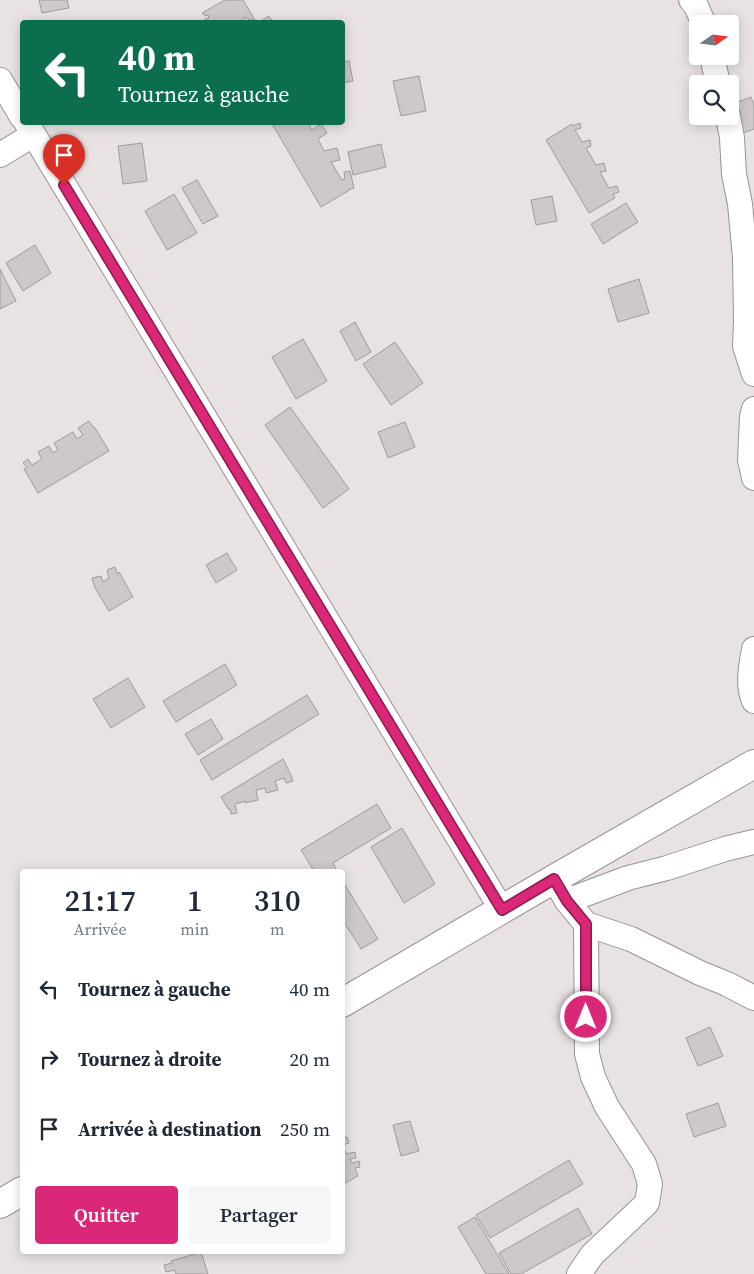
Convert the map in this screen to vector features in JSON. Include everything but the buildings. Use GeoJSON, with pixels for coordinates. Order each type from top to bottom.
{"type":"FeatureCollection","features":[{"type":"Feature","properties":{"kind":"main road"},"geometry":{"type":"LineString","coordinates":[[345,1001],[502,910],[560,890],[754,764]]}},
{"type":"Feature","properties":{"kind":"main road"},"geometry":{"type":"LineString","coordinates":[[0,1204],[20,1192]]}},
{"type":"Feature","properties":{"kind":"street"},"geometry":{"type":"LineString","coordinates":[[691,0],[701,15]]}},
{"type":"Feature","properties":{"kind":"street"},"geometry":{"type":"LineString","coordinates":[[0,80],[20,113]]}},
{"type":"Feature","properties":{"kind":"street"},"geometry":{"type":"LineString","coordinates":[[0,156],[27,125],[502,910]]}},
{"type":"Feature","properties":{"kind":"street"},"geometry":{"type":"LineString","coordinates":[[730,125],[745,257],[745,346],[754,374]]}},
{"type":"Feature","properties":{"kind":"street"},"geometry":{"type":"LineString","coordinates":[[754,409],[750,460],[754,478]]}},
{"type":"Feature","properties":{"kind":"street"},"geometry":{"type":"LineString","coordinates":[[754,649],[750,672],[750,687],[754,701]]}},
{"type":"Feature","properties":{"kind":"street"},"geometry":{"type":"LineString","coordinates":[[560,890],[588,892],[628,878],[754,842]]}},
{"type":"Feature","properties":{"kind":"street"},"geometry":{"type":"LineString","coordinates":[[560,890],[586,924],[631,939],[754,998]]}},
{"type":"Feature","properties":{"kind":"street"},"geometry":{"type":"LineString","coordinates":[[579,1274],[592,1255],[647,1203],[650,1184],[644,1164],[607,1107],[593,1077],[587,1054],[586,924]]}},
{"type":"Feature","properties":{"kind":"route"},"geometry":{"type":"LineString","coordinates":[[64,185],[502,910],[554,879],[567,901],[586,924],[586,1017]]}}]}
